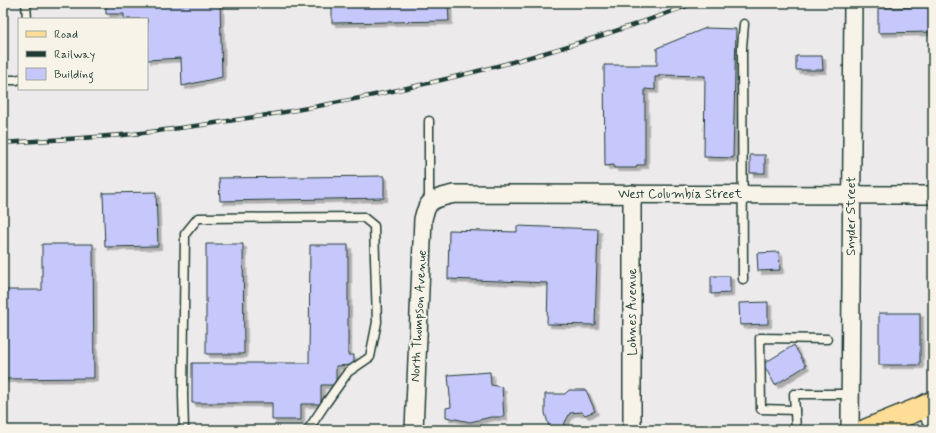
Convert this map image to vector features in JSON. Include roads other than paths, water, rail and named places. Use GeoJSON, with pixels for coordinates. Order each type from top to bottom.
{"type":"FeatureCollection","features":[{"type":"Feature","properties":{"kind":"main road"},"geometry":{"type":"LineString","coordinates":[[867,430],[930,411]]}},
{"type":"Feature","properties":{"kind":"street","name":"Snyder Street"},"geometry":{"type":"LineString","coordinates":[[850,430],[853,3]]}},
{"type":"Feature","properties":{"kind":"street","name":"West Columbia Street"},"geometry":{"type":"LineString","coordinates":[[429,203],[437,198],[454,194],[933,195]]}},
{"type":"Feature","properties":{"kind":"street","name":"Lohnes Avenue"},"geometry":{"type":"LineString","coordinates":[[632,194],[632,430]]}},
{"type":"Feature","properties":{"kind":"street","name":"North Thompson Avenue"},"geometry":{"type":"LineString","coordinates":[[414,430],[423,219],[425,208],[429,203]]}},
{"type":"Feature","properties":{"kind":"lane"},"geometry":{"type":"LineString","coordinates":[[26,3],[27,18]]}},
{"type":"Feature","properties":{"kind":"lane"},"geometry":{"type":"LineString","coordinates":[[743,279],[742,194],[744,24]]}},
{"type":"Feature","properties":{"kind":"lane"},"geometry":{"type":"LineString","coordinates":[[3,80],[18,80]]}},
{"type":"Feature","properties":{"kind":"lane"},"geometry":{"type":"LineString","coordinates":[[429,121],[429,203]]}},
{"type":"Feature","properties":{"kind":"lane"},"geometry":{"type":"LineString","coordinates":[[184,430],[185,234],[198,218],[363,217],[374,226],[377,322],[370,357],[348,372],[308,430]]}},
{"type":"Feature","properties":{"kind":"lane"},"geometry":{"type":"LineString","coordinates":[[795,410],[761,409],[760,338],[827,340]]}},
{"type":"Feature","properties":{"kind":"lane"},"geometry":{"type":"LineString","coordinates":[[796,430],[794,394],[850,394]]}},
{"type":"Feature","properties":{"kind":"railway"},"geometry":{"type":"LineString","coordinates":[[3,143],[90,138],[142,133],[212,124],[353,99],[492,68],[628,27],[695,3]]}}]}
